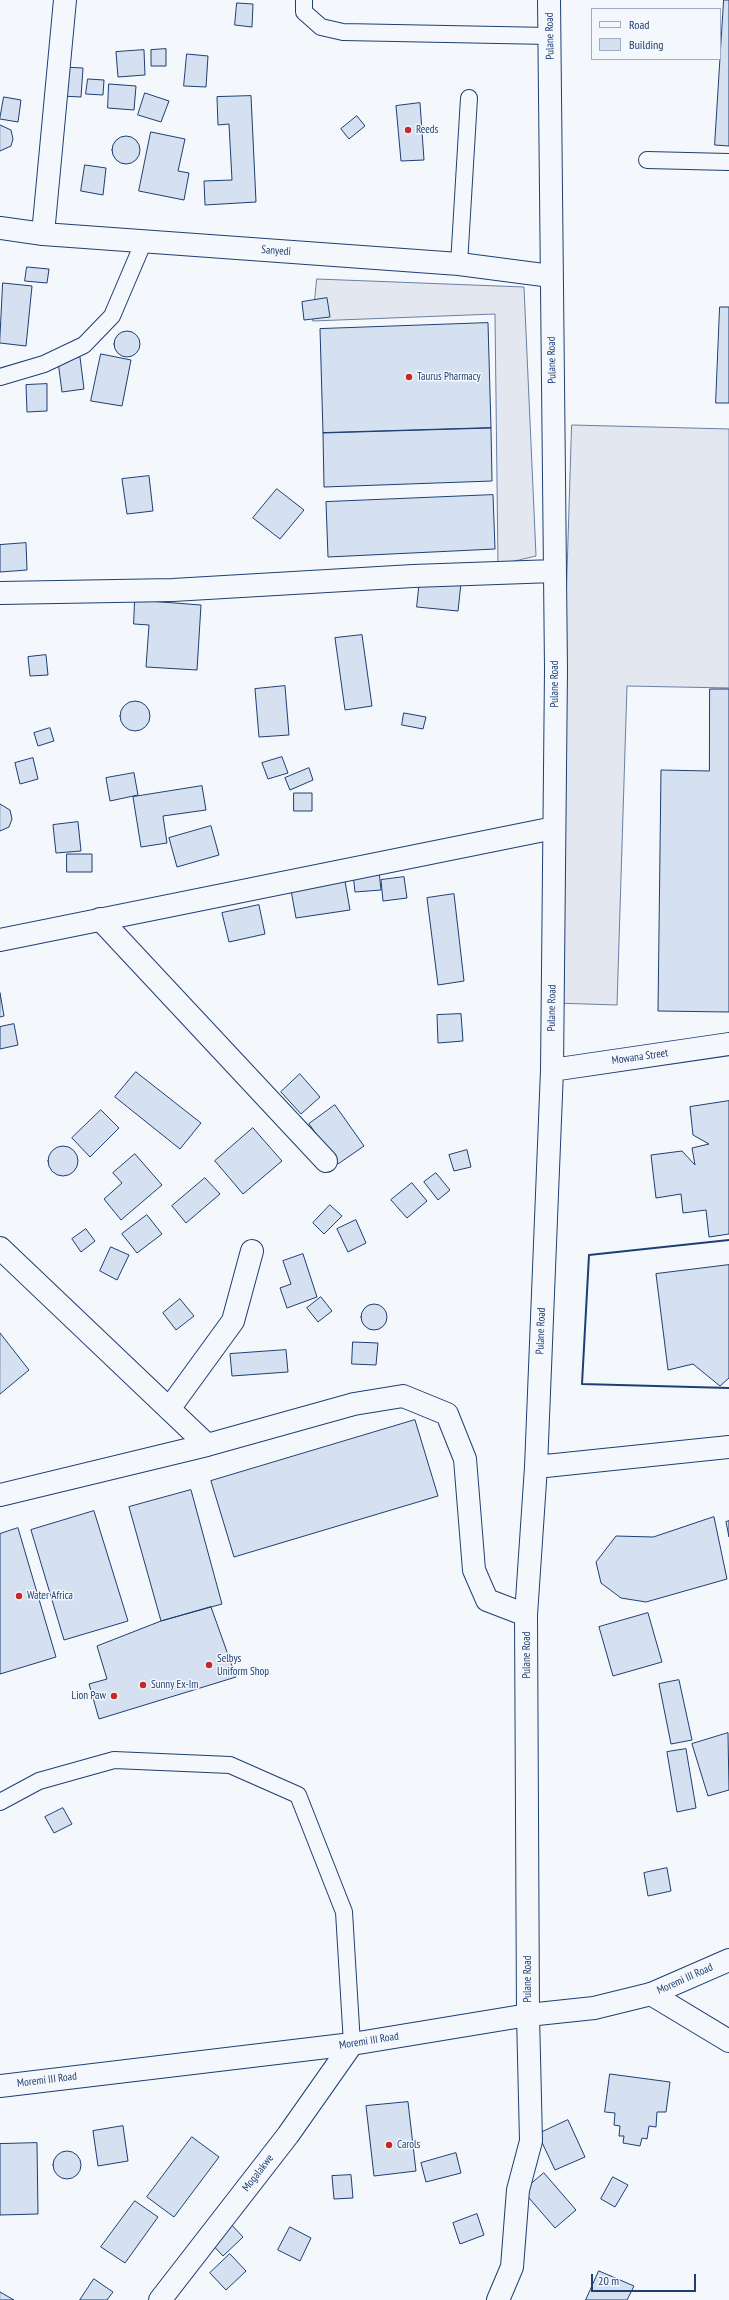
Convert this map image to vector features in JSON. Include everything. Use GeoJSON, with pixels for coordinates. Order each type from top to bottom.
{"type":"FeatureCollection","features":[{"type":"Feature","properties":{"kind":"street"},"geometry":{"type":"LineString","coordinates":[[43,234],[65,0]]}},
{"type":"Feature","properties":{"kind":"street","name":"Pulane Road"},"geometry":{"type":"LineString","coordinates":[[498,2300],[512,2267],[518,2190],[531,2141],[528,2015],[526,1616],[536,1467],[552,1070],[554,571],[549,0]]}},
{"type":"Feature","properties":{"kind":"street","name":"Sanyedi"},"geometry":{"type":"LineString","coordinates":[[0,228],[43,234],[459,264],[551,276]]}},
{"type":"Feature","properties":{"kind":"street"},"geometry":{"type":"LineString","coordinates":[[0,593],[172,590],[413,576],[554,571]]}},
{"type":"Feature","properties":{"kind":"street"},"geometry":{"type":"LineString","coordinates":[[0,940],[554,828]]}},
{"type":"Feature","properties":{"kind":"street"},"geometry":{"type":"LineString","coordinates":[[100,919],[326,1161]]}},
{"type":"Feature","properties":{"kind":"street","name":"Mowana Street"},"geometry":{"type":"LineString","coordinates":[[552,1070],[729,1044]]}},
{"type":"Feature","properties":{"kind":"street"},"geometry":{"type":"LineString","coordinates":[[0,1248],[207,1446]]}},
{"type":"Feature","properties":{"kind":"street"},"geometry":{"type":"LineString","coordinates":[[169,1409],[233,1321],[252,1251]]}},
{"type":"Feature","properties":{"kind":"street"},"geometry":{"type":"LineString","coordinates":[[0,1495],[207,1446],[354,1404],[403,1396],[447,1414],[465,1459],[474,1570],[487,1600],[526,1616]]}},
{"type":"Feature","properties":{"kind":"street"},"geometry":{"type":"LineString","coordinates":[[536,1467],[729,1447]]}},
{"type":"Feature","properties":{"kind":"street","name":"Moremi III Road"},"geometry":{"type":"LineString","coordinates":[[0,2086],[352,2044],[528,2015],[594,2008],[651,1994],[729,1960]]}},
{"type":"Feature","properties":{"kind":"street"},"geometry":{"type":"LineString","coordinates":[[651,1994],[729,2041]]}},
{"type":"Feature","properties":{"kind":"street","name":"Mogalakwe"},"geometry":{"type":"LineString","coordinates":[[160,2300],[288,2135],[352,2044]]}},
{"type":"Feature","properties":{"kind":"lane"},"geometry":{"type":"LineString","coordinates":[[304,0],[304,12],[321,27],[343,32],[550,36]]}},
{"type":"Feature","properties":{"kind":"lane"},"geometry":{"type":"LineString","coordinates":[[459,264],[469,98]]}},
{"type":"Feature","properties":{"kind":"lane"},"geometry":{"type":"LineString","coordinates":[[647,160],[729,162]]}},
{"type":"Feature","properties":{"kind":"lane"},"geometry":{"type":"LineString","coordinates":[[0,377],[44,364],[84,345],[112,316],[144,241]]}},
{"type":"Feature","properties":{"kind":"lane"},"geometry":{"type":"LineString","coordinates":[[0,1802],[39,1781],[114,1760],[230,1766],[298,1795],[344,1912],[352,2044]]}},
{"type":"Feature","properties":{"kind":"shaded area"},"geometry":{"type":"Polygon","coordinates":[[[317,279],[524,287],[536,556],[498,565],[495,314],[313,321],[317,279]]]}},
{"type":"Feature","properties":{"kind":"shaded area"},"geometry":{"type":"Polygon","coordinates":[[[572,425],[729,429],[729,688],[627,686],[617,1005],[554,1003],[572,425]]]}},
{"type":"Feature","properties":{"kind":"building"},"geometry":{"type":"Polygon","coordinates":[[[724,0],[729,0],[729,146],[715,145],[724,0]]]}},
{"type":"Feature","properties":{"kind":"building"},"geometry":{"type":"Polygon","coordinates":[[[237,3],[253,4],[252,27],[235,25],[237,3]]]}},
{"type":"Feature","properties":{"kind":"building"},"geometry":{"type":"Polygon","coordinates":[[[166,49],[166,66],[151,66],[151,50],[166,49]]]}},
{"type":"Feature","properties":{"kind":"building"},"geometry":{"type":"Polygon","coordinates":[[[144,50],[145,75],[118,77],[116,52],[144,50]]]}},
{"type":"Feature","properties":{"kind":"building"},"geometry":{"type":"Polygon","coordinates":[[[187,54],[208,56],[206,87],[184,86],[187,54]]]}},
{"type":"Feature","properties":{"kind":"building"},"geometry":{"type":"Polygon","coordinates":[[[63,67],[83,68],[81,97],[61,96],[63,67]]]}},
{"type":"Feature","properties":{"kind":"building"},"geometry":{"type":"Polygon","coordinates":[[[88,79],[104,80],[103,95],[86,94],[88,79]]]}},
{"type":"Feature","properties":{"kind":"building"},"geometry":{"type":"Polygon","coordinates":[[[109,84],[136,86],[134,110],[108,108],[109,84]]]}},
{"type":"Feature","properties":{"kind":"building"},"geometry":{"type":"Polygon","coordinates":[[[145,93],[169,101],[161,122],[138,115],[145,93]]]}},
{"type":"Feature","properties":{"kind":"building"},"geometry":{"type":"Polygon","coordinates":[[[251,96],[256,202],[205,205],[204,181],[232,180],[229,124],[218,125],[217,97],[251,96]]]}},
{"type":"Feature","properties":{"kind":"building"},"geometry":{"type":"Polygon","coordinates":[[[4,97],[21,100],[18,122],[0,119],[4,97]]]}},
{"type":"Feature","properties":{"kind":"building"},"geometry":{"type":"Polygon","coordinates":[[[420,103],[424,160],[401,161],[396,106],[420,103]]]}},
{"type":"Feature","properties":{"kind":"building"},"geometry":{"type":"Polygon","coordinates":[[[357,116],[365,126],[349,139],[341,129],[357,116]]]}},
{"type":"Feature","properties":{"kind":"building"},"geometry":{"type":"Polygon","coordinates":[[[0,125],[11,130],[13,139],[11,146],[0,151],[0,125]]]}},
{"type":"Feature","properties":{"kind":"building"},"geometry":{"type":"Polygon","coordinates":[[[151,132],[185,139],[178,171],[189,173],[184,200],[139,191],[151,132]]]}},
{"type":"Feature","properties":{"kind":"building"},"geometry":{"type":"Polygon","coordinates":[[[126,136],[136,140],[140,150],[136,160],[126,164],[116,160],[112,150],[116,140],[126,136]]]}},
{"type":"Feature","properties":{"kind":"building"},"geometry":{"type":"Polygon","coordinates":[[[85,165],[106,168],[103,195],[81,191],[85,165]]]}},
{"type":"Feature","properties":{"kind":"building"},"geometry":{"type":"Polygon","coordinates":[[[27,267],[49,269],[47,283],[25,281],[27,267]]]}},
{"type":"Feature","properties":{"kind":"building"},"geometry":{"type":"Polygon","coordinates":[[[3,283],[32,286],[26,346],[0,343],[3,283]]]}},
{"type":"Feature","properties":{"kind":"building"},"geometry":{"type":"Polygon","coordinates":[[[327,298],[330,317],[304,320],[302,302],[327,298]]]}},
{"type":"Feature","properties":{"kind":"building"},"geometry":{"type":"Polygon","coordinates":[[[720,307],[729,307],[729,403],[716,403],[720,307]]]}},
{"type":"Feature","properties":{"kind":"building"},"geometry":{"type":"Polygon","coordinates":[[[488,323],[491,428],[323,433],[320,329],[488,323]]]}},
{"type":"Feature","properties":{"kind":"building"},"geometry":{"type":"Polygon","coordinates":[[[127,331],[136,335],[140,344],[136,353],[127,357],[118,353],[114,344],[118,335],[127,331]]]}},
{"type":"Feature","properties":{"kind":"building"},"geometry":{"type":"Polygon","coordinates":[[[101,354],[131,360],[122,406],[91,401],[101,354]]]}},
{"type":"Feature","properties":{"kind":"building"},"geometry":{"type":"Polygon","coordinates":[[[80,357],[84,389],[62,392],[58,361],[80,357]]]}},
{"type":"Feature","properties":{"kind":"building"},"geometry":{"type":"Polygon","coordinates":[[[47,384],[47,411],[27,412],[26,385],[47,384]]]}},
{"type":"Feature","properties":{"kind":"building"},"geometry":{"type":"Polygon","coordinates":[[[491,428],[492,481],[324,487],[323,433],[491,428]]]}},
{"type":"Feature","properties":{"kind":"building"},"geometry":{"type":"Polygon","coordinates":[[[149,476],[153,511],[127,514],[122,479],[149,476]]]}},
{"type":"Feature","properties":{"kind":"building"},"geometry":{"type":"Polygon","coordinates":[[[277,489],[304,510],[280,539],[253,518],[277,489]]]}},
{"type":"Feature","properties":{"kind":"building"},"geometry":{"type":"Polygon","coordinates":[[[493,495],[495,549],[328,557],[326,502],[493,495]]]}},
{"type":"Feature","properties":{"kind":"building"},"geometry":{"type":"Polygon","coordinates":[[[26,543],[27,570],[0,572],[0,545],[26,543]]]}},
{"type":"Feature","properties":{"kind":"building"},"geometry":{"type":"Polygon","coordinates":[[[420,579],[461,583],[458,611],[417,607],[420,579]]]}},
{"type":"Feature","properties":{"kind":"building"},"geometry":{"type":"Polygon","coordinates":[[[135,600],[201,605],[197,670],[146,667],[149,625],[134,624],[135,600]]]}},
{"type":"Feature","properties":{"kind":"building"},"geometry":{"type":"Polygon","coordinates":[[[362,635],[372,706],[345,710],[335,638],[362,635]]]}},
{"type":"Feature","properties":{"kind":"building"},"geometry":{"type":"Polygon","coordinates":[[[46,655],[48,675],[30,676],[28,657],[46,655]]]}},
{"type":"Feature","properties":{"kind":"building"},"geometry":{"type":"Polygon","coordinates":[[[285,686],[289,735],[259,737],[255,689],[285,686]]]}},
{"type":"Feature","properties":{"kind":"building"},"geometry":{"type":"Polygon","coordinates":[[[710,689],[729,689],[729,1012],[658,1011],[661,770],[709,771],[710,689]]]}},
{"type":"Feature","properties":{"kind":"building"},"geometry":{"type":"Polygon","coordinates":[[[135,701],[146,705],[150,716],[146,727],[135,731],[124,727],[120,716],[124,705],[135,701]]]}},
{"type":"Feature","properties":{"kind":"building"},"geometry":{"type":"Polygon","coordinates":[[[404,713],[426,717],[423,729],[402,725],[404,713]]]}},
{"type":"Feature","properties":{"kind":"building"},"geometry":{"type":"Polygon","coordinates":[[[50,728],[54,741],[38,746],[34,733],[50,728]]]}},
{"type":"Feature","properties":{"kind":"building"},"geometry":{"type":"Polygon","coordinates":[[[282,757],[288,773],[268,779],[262,763],[282,757]]]}},
{"type":"Feature","properties":{"kind":"building"},"geometry":{"type":"Polygon","coordinates":[[[33,758],[38,779],[20,784],[15,763],[33,758]]]}},
{"type":"Feature","properties":{"kind":"building"},"geometry":{"type":"Polygon","coordinates":[[[309,768],[313,780],[290,790],[285,778],[309,768]]]}},
{"type":"Feature","properties":{"kind":"building"},"geometry":{"type":"Polygon","coordinates":[[[134,773],[138,795],[110,801],[106,778],[134,773]]]}},
{"type":"Feature","properties":{"kind":"building"},"geometry":{"type":"Polygon","coordinates":[[[202,786],[206,810],[163,816],[167,843],[141,847],[133,797],[202,786]]]}},
{"type":"Feature","properties":{"kind":"building"},"geometry":{"type":"Polygon","coordinates":[[[294,793],[312,793],[312,811],[294,811],[294,793]]]}},
{"type":"Feature","properties":{"kind":"building"},"geometry":{"type":"Polygon","coordinates":[[[0,804],[10,810],[12,819],[9,827],[0,831],[0,804]]]}},
{"type":"Feature","properties":{"kind":"building"},"geometry":{"type":"Polygon","coordinates":[[[78,822],[81,851],[56,853],[53,825],[78,822]]]}},
{"type":"Feature","properties":{"kind":"building"},"geometry":{"type":"Polygon","coordinates":[[[211,826],[219,855],[177,867],[169,838],[211,826]]]}},
{"type":"Feature","properties":{"kind":"building"},"geometry":{"type":"Polygon","coordinates":[[[67,854],[92,854],[92,872],[67,872],[67,854]]]}},
{"type":"Feature","properties":{"kind":"building"},"geometry":{"type":"Polygon","coordinates":[[[379,871],[381,890],[355,892],[353,874],[379,871]]]}},
{"type":"Feature","properties":{"kind":"building"},"geometry":{"type":"Polygon","coordinates":[[[404,877],[407,898],[383,901],[381,880],[404,877]]]}},
{"type":"Feature","properties":{"kind":"building"},"geometry":{"type":"Polygon","coordinates":[[[345,881],[350,910],[296,918],[291,890],[345,881]]]}},
{"type":"Feature","properties":{"kind":"building"},"geometry":{"type":"Polygon","coordinates":[[[454,894],[464,981],[438,985],[427,898],[454,894]]]}},
{"type":"Feature","properties":{"kind":"building"},"geometry":{"type":"Polygon","coordinates":[[[259,905],[265,934],[229,942],[222,913],[259,905]]]}},
{"type":"Feature","properties":{"kind":"building"},"geometry":{"type":"Polygon","coordinates":[[[0,993],[4,1016],[0,1017],[0,993]]]}},
{"type":"Feature","properties":{"kind":"building"},"geometry":{"type":"Polygon","coordinates":[[[461,1014],[463,1041],[438,1043],[437,1015],[461,1014]]]}},
{"type":"Feature","properties":{"kind":"building"},"geometry":{"type":"Polygon","coordinates":[[[14,1024],[18,1045],[0,1049],[0,1027],[14,1024]]]}},
{"type":"Feature","properties":{"kind":"building"},"geometry":{"type":"Polygon","coordinates":[[[136,1072],[201,1123],[180,1149],[115,1097],[136,1072]]]}},
{"type":"Feature","properties":{"kind":"building"},"geometry":{"type":"Polygon","coordinates":[[[300,1074],[320,1097],[301,1114],[281,1092],[300,1074]]]}},
{"type":"Feature","properties":{"kind":"building"},"geometry":{"type":"Polygon","coordinates":[[[729,1101],[729,1234],[709,1237],[706,1210],[683,1213],[681,1194],[656,1198],[651,1155],[682,1151],[695,1165],[692,1148],[709,1144],[693,1135],[690,1107],[729,1101]]]}},
{"type":"Feature","properties":{"kind":"building"},"geometry":{"type":"Polygon","coordinates":[[[335,1105],[364,1146],[338,1164],[309,1124],[335,1105]]]}},
{"type":"Feature","properties":{"kind":"building"},"geometry":{"type":"Polygon","coordinates":[[[101,1110],[119,1128],[90,1157],[72,1138],[101,1110]]]}},
{"type":"Feature","properties":{"kind":"building"},"geometry":{"type":"Polygon","coordinates":[[[253,1128],[282,1161],[243,1194],[215,1161],[253,1128]]]}},
{"type":"Feature","properties":{"kind":"building"},"geometry":{"type":"Polygon","coordinates":[[[63,1146],[73,1151],[78,1161],[73,1171],[63,1176],[53,1171],[48,1161],[53,1151],[63,1146]]]}},
{"type":"Feature","properties":{"kind":"building"},"geometry":{"type":"Polygon","coordinates":[[[467,1150],[471,1167],[454,1171],[449,1155],[467,1150]]]}},
{"type":"Feature","properties":{"kind":"building"},"geometry":{"type":"Polygon","coordinates":[[[135,1154],[162,1185],[121,1220],[104,1199],[122,1183],[113,1173],[135,1154]]]}},
{"type":"Feature","properties":{"kind":"building"},"geometry":{"type":"Polygon","coordinates":[[[436,1173],[450,1190],[438,1200],[424,1182],[436,1173]]]}},
{"type":"Feature","properties":{"kind":"building"},"geometry":{"type":"Polygon","coordinates":[[[205,1178],[220,1194],[186,1223],[172,1206],[205,1178]]]}},
{"type":"Feature","properties":{"kind":"building"},"geometry":{"type":"Polygon","coordinates":[[[412,1183],[427,1201],[407,1218],[391,1200],[412,1183]]]}},
{"type":"Feature","properties":{"kind":"building"},"geometry":{"type":"Polygon","coordinates":[[[330,1205],[342,1216],[324,1234],[313,1223],[330,1205]]]}},
{"type":"Feature","properties":{"kind":"building"},"geometry":{"type":"Polygon","coordinates":[[[147,1215],[162,1234],[137,1253],[122,1234],[147,1215]]]}},
{"type":"Feature","properties":{"kind":"building"},"geometry":{"type":"Polygon","coordinates":[[[356,1220],[366,1243],[348,1252],[337,1229],[356,1220]]]}},
{"type":"Feature","properties":{"kind":"building"},"geometry":{"type":"Polygon","coordinates":[[[86,1229],[95,1241],[81,1252],[72,1239],[86,1229]]]}},
{"type":"Feature","properties":{"kind":"building"},"geometry":{"type":"Polygon","coordinates":[[[111,1247],[129,1255],[117,1280],[100,1271],[111,1247]]]}},
{"type":"Feature","properties":{"kind":"building"},"geometry":{"type":"Polygon","coordinates":[[[303,1254],[317,1297],[287,1308],[280,1288],[291,1284],[283,1261],[303,1254]]]}},
{"type":"Feature","properties":{"kind":"building"},"geometry":{"type":"Polygon","coordinates":[[[729,1265],[729,1378],[720,1386],[693,1364],[668,1370],[656,1274],[729,1265]]]}},
{"type":"Feature","properties":{"kind":"building"},"geometry":{"type":"Polygon","coordinates":[[[321,1297],[332,1311],[318,1322],[307,1308],[321,1297]]]}},
{"type":"Feature","properties":{"kind":"building"},"geometry":{"type":"Polygon","coordinates":[[[180,1299],[194,1316],[176,1330],[163,1313],[180,1299]]]}},
{"type":"Feature","properties":{"kind":"building"},"geometry":{"type":"Polygon","coordinates":[[[374,1304],[384,1307],[387,1317],[384,1327],[374,1330],[364,1327],[361,1317],[364,1307],[374,1304]]]}},
{"type":"Feature","properties":{"kind":"building"},"geometry":{"type":"Polygon","coordinates":[[[0,1333],[29,1370],[0,1394],[0,1333]]]}},
{"type":"Feature","properties":{"kind":"building"},"geometry":{"type":"Polygon","coordinates":[[[353,1342],[378,1343],[376,1365],[352,1364],[353,1342]]]}},
{"type":"Feature","properties":{"kind":"building"},"geometry":{"type":"Polygon","coordinates":[[[286,1350],[288,1372],[232,1376],[230,1354],[286,1350]]]}},
{"type":"Feature","properties":{"kind":"building"},"geometry":{"type":"Polygon","coordinates":[[[415,1420],[438,1496],[234,1557],[211,1481],[415,1420]]]}},
{"type":"Feature","properties":{"kind":"building"},"geometry":{"type":"Polygon","coordinates":[[[191,1490],[222,1604],[161,1621],[129,1507],[191,1490]]]}},
{"type":"Feature","properties":{"kind":"building"},"geometry":{"type":"Polygon","coordinates":[[[94,1511],[128,1621],[64,1640],[31,1530],[94,1511]]]}},
{"type":"Feature","properties":{"kind":"building"},"geometry":{"type":"Polygon","coordinates":[[[714,1517],[727,1579],[646,1602],[621,1598],[601,1583],[596,1562],[616,1536],[653,1537],[714,1517]]]}},
{"type":"Feature","properties":{"kind":"building"},"geometry":{"type":"Polygon","coordinates":[[[729,1521],[729,1537],[726,1522],[729,1521]]]}},
{"type":"Feature","properties":{"kind":"building","name":"Water Africa"},"geometry":{"type":"Polygon","coordinates":[[[18,1528],[56,1657],[0,1674],[0,1534],[18,1528]]]}},
{"type":"Feature","properties":{"kind":"building"},"geometry":{"type":"Polygon","coordinates":[[[211,1607],[236,1677],[99,1719],[89,1684],[107,1679],[97,1646],[161,1621],[211,1607]]]}},
{"type":"Feature","properties":{"kind":"building"},"geometry":{"type":"Polygon","coordinates":[[[648,1613],[662,1662],[613,1676],[599,1627],[648,1613]]]}},
{"type":"Feature","properties":{"kind":"building"},"geometry":{"type":"Polygon","coordinates":[[[679,1680],[692,1740],[671,1744],[659,1684],[679,1680]]]}},
{"type":"Feature","properties":{"kind":"building"},"geometry":{"type":"Polygon","coordinates":[[[728,1733],[729,1790],[708,1796],[692,1744],[728,1733]]]}},
{"type":"Feature","properties":{"kind":"building"},"geometry":{"type":"Polygon","coordinates":[[[686,1749],[696,1808],[677,1812],[667,1752],[686,1749]]]}},
{"type":"Feature","properties":{"kind":"building"},"geometry":{"type":"Polygon","coordinates":[[[63,1808],[72,1824],[54,1833],[45,1817],[63,1808]]]}},
{"type":"Feature","properties":{"kind":"building"},"geometry":{"type":"Polygon","coordinates":[[[667,1868],[671,1891],[648,1896],[644,1873],[667,1868]]]}},
{"type":"Feature","properties":{"kind":"building"},"geometry":{"type":"Polygon","coordinates":[[[610,2074],[670,2082],[666,2112],[657,2112],[656,2127],[649,2126],[647,2139],[642,2138],[640,2146],[623,2143],[624,2136],[619,2136],[620,2126],[614,2125],[615,2113],[605,2112],[610,2074]]]}},
{"type":"Feature","properties":{"kind":"building"},"geometry":{"type":"Polygon","coordinates":[[[408,2102],[416,2171],[374,2176],[366,2106],[408,2102]]]}},
{"type":"Feature","properties":{"kind":"building"},"geometry":{"type":"Polygon","coordinates":[[[568,2120],[585,2157],[555,2170],[538,2134],[568,2120]]]}},
{"type":"Feature","properties":{"kind":"building"},"geometry":{"type":"Polygon","coordinates":[[[123,2126],[128,2161],[98,2166],[93,2131],[123,2126]]]}},
{"type":"Feature","properties":{"kind":"building"},"geometry":{"type":"Polygon","coordinates":[[[192,2137],[219,2157],[174,2217],[147,2197],[192,2137]]]}},
{"type":"Feature","properties":{"kind":"building"},"geometry":{"type":"Polygon","coordinates":[[[37,2143],[38,2214],[0,2215],[0,2144],[37,2143]]]}},
{"type":"Feature","properties":{"kind":"building"},"geometry":{"type":"Polygon","coordinates":[[[67,2151],[77,2155],[81,2165],[77,2175],[67,2179],[57,2175],[53,2165],[57,2155],[67,2151]]]}},
{"type":"Feature","properties":{"kind":"building"},"geometry":{"type":"Polygon","coordinates":[[[456,2153],[461,2173],[426,2182],[421,2163],[456,2153]]]}},
{"type":"Feature","properties":{"kind":"building"},"geometry":{"type":"Polygon","coordinates":[[[544,2173],[576,2210],[555,2228],[523,2191],[544,2173]]]}},
{"type":"Feature","properties":{"kind":"building"},"geometry":{"type":"Polygon","coordinates":[[[351,2175],[353,2198],[334,2199],[332,2176],[351,2175]]]}},
{"type":"Feature","properties":{"kind":"building"},"geometry":{"type":"Polygon","coordinates":[[[613,2177],[628,2185],[615,2207],[601,2199],[613,2177]]]}},
{"type":"Feature","properties":{"kind":"building"},"geometry":{"type":"Polygon","coordinates":[[[135,2201],[158,2217],[125,2263],[101,2247],[135,2201]]]}},
{"type":"Feature","properties":{"kind":"building"},"geometry":{"type":"Polygon","coordinates":[[[477,2214],[484,2235],[460,2244],[453,2223],[477,2214]]]}},
{"type":"Feature","properties":{"kind":"building"},"geometry":{"type":"Polygon","coordinates":[[[227,2220],[243,2237],[223,2256],[207,2239],[227,2220]]]}},
{"type":"Feature","properties":{"kind":"building"},"geometry":{"type":"Polygon","coordinates":[[[290,2227],[311,2238],[300,2261],[278,2250],[290,2227]]]}},
{"type":"Feature","properties":{"kind":"building"},"geometry":{"type":"Polygon","coordinates":[[[230,2254],[246,2271],[226,2290],[210,2273],[230,2254]]]}},
{"type":"Feature","properties":{"kind":"building"},"geometry":{"type":"Polygon","coordinates":[[[599,2271],[634,2286],[627,2300],[586,2300],[599,2271]]]}},
{"type":"Feature","properties":{"kind":"building"},"geometry":{"type":"Polygon","coordinates":[[[94,2279],[113,2292],[107,2300],[80,2300],[94,2279]]]}},
{"type":"Feature","properties":{"kind":"building"},"geometry":{"type":"Polygon","coordinates":[[[0,2292],[14,2300],[0,2300],[0,2292]]]}},
{"type":"Feature","properties":{"kind":"wall"},"geometry":{"type":"LineString","coordinates":[[729,1240],[589,1255],[582,1384],[729,1388]]}},
{"type":"Feature","properties":{"kind":"place","name":"Reeds"},"geometry":{"type":"Point","coordinates":[408,130]}},
{"type":"Feature","properties":{"kind":"place","name":"Taurus Pharmacy"},"geometry":{"type":"Point","coordinates":[409,377]}},
{"type":"Feature","properties":{"kind":"place","name":"Water Africa"},"geometry":{"type":"Point","coordinates":[19,1596]}},
{"type":"Feature","properties":{"kind":"place","name":"Selbys Uniform Shop"},"geometry":{"type":"Point","coordinates":[209,1665]}},
{"type":"Feature","properties":{"kind":"place","name":"Sunny Ex-Im"},"geometry":{"type":"Point","coordinates":[143,1685]}},
{"type":"Feature","properties":{"kind":"place","name":"Lion Paw"},"geometry":{"type":"Point","coordinates":[114,1696]}},
{"type":"Feature","properties":{"kind":"place","name":"Carols"},"geometry":{"type":"Point","coordinates":[389,2145]}}]}
